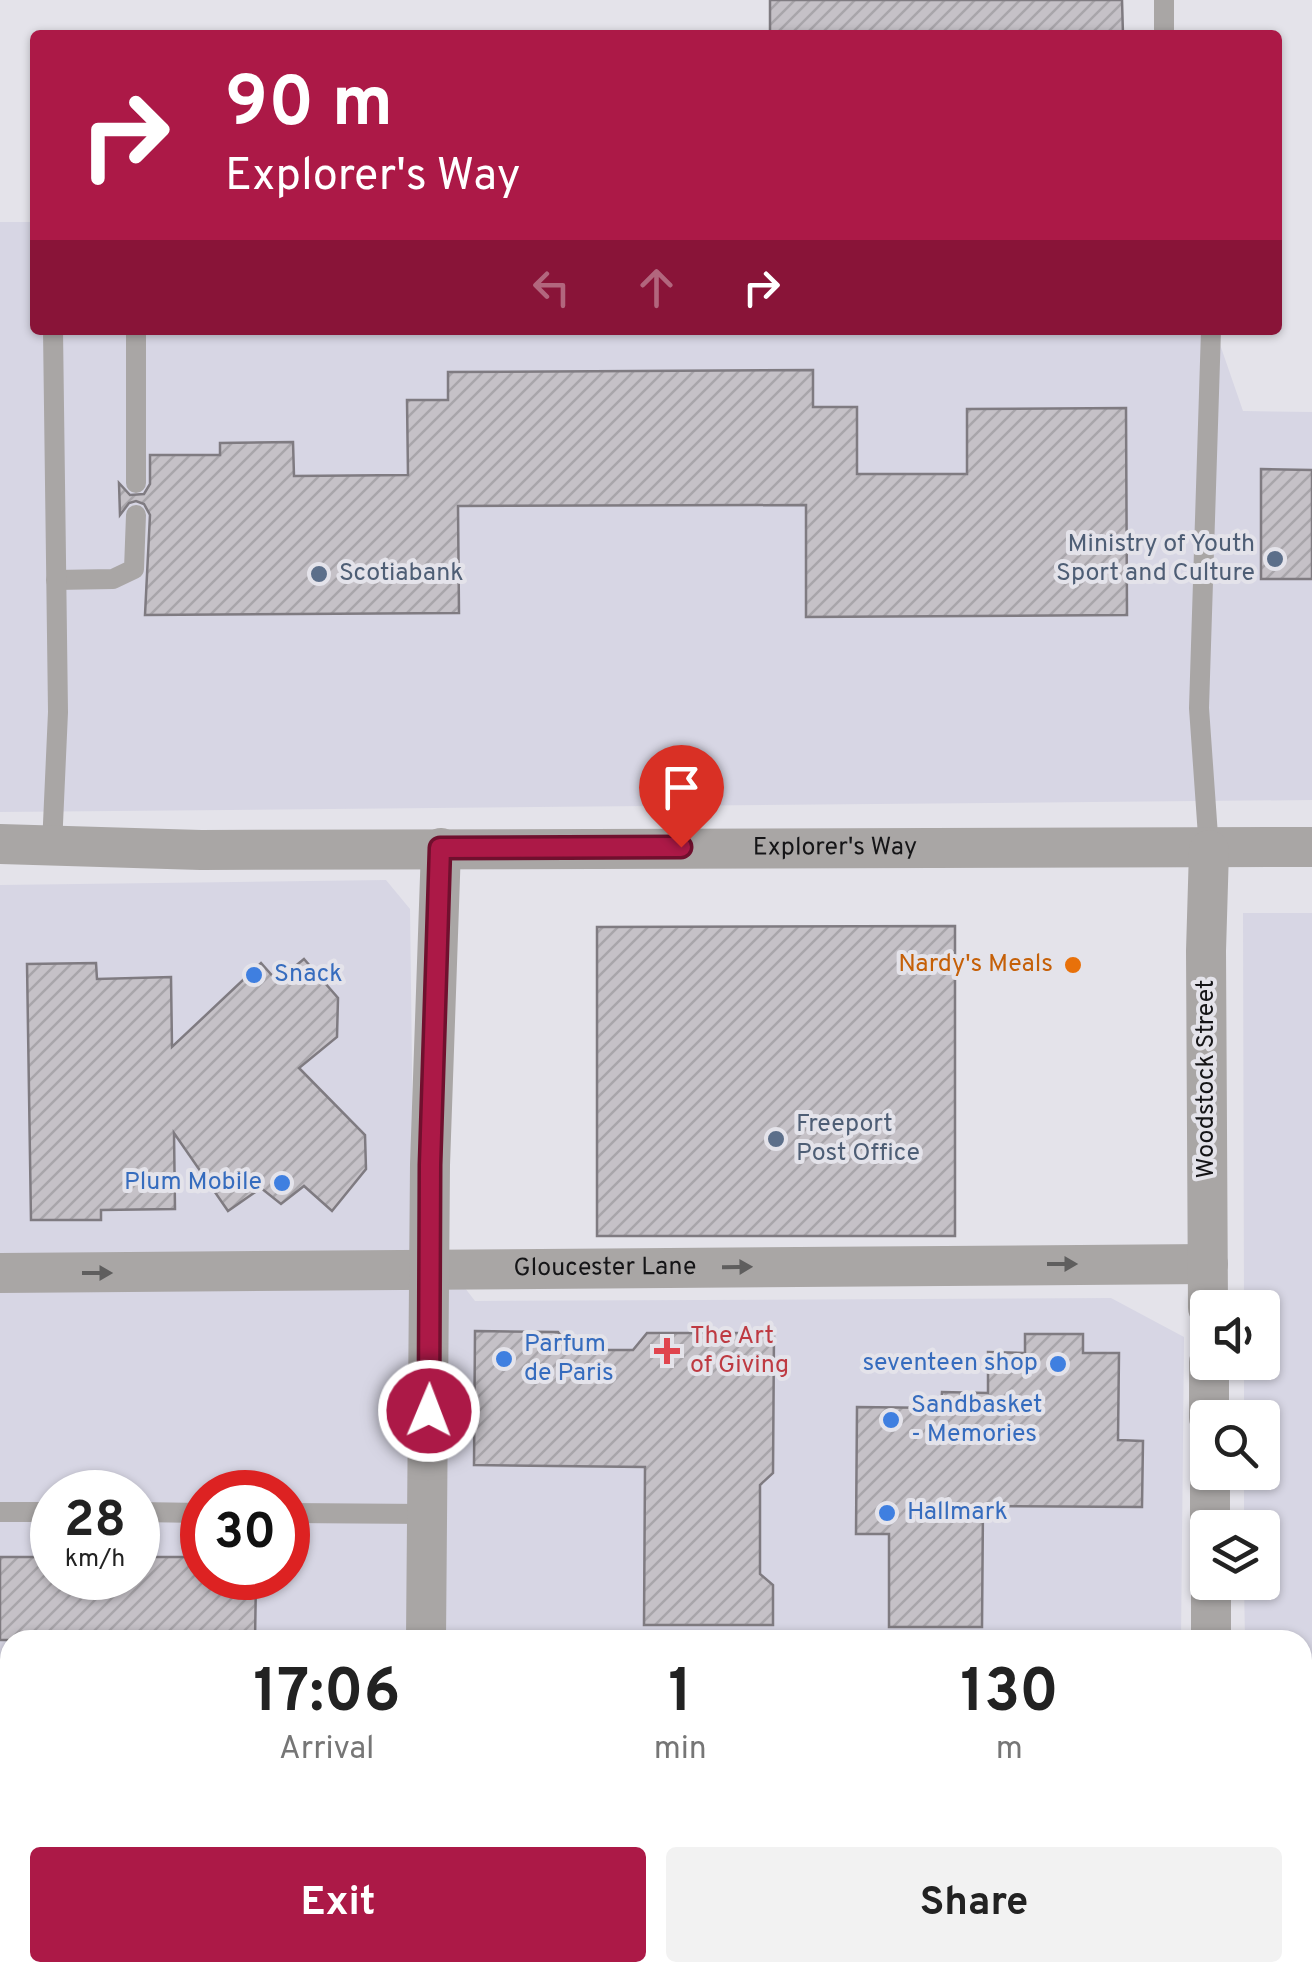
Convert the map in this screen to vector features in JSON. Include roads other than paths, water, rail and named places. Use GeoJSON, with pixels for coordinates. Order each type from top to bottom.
{"type":"FeatureCollection","features":[{"type":"Feature","properties":{"kind":"street","name":"Explorer's Way"},"geometry":{"type":"LineString","coordinates":[[0,844],[201,850],[1312,848]]}},
{"type":"Feature","properties":{"kind":"street"},"geometry":{"type":"LineString","coordinates":[[426,1630],[440,848]]}},
{"type":"Feature","properties":{"kind":"street","name":"Woodstock Street"},"geometry":{"type":"LineString","coordinates":[[1208,1290],[1209,850]]}},
{"type":"Feature","properties":{"kind":"street","name":"Gloucester Lane"},"geometry":{"type":"LineString","coordinates":[[0,1273],[1208,1264]]}},
{"type":"Feature","properties":{"kind":"street"},"geometry":{"type":"LineString","coordinates":[[1211,1600],[1212,1630]]}},
{"type":"Feature","properties":{"kind":"lane"},"geometry":{"type":"LineString","coordinates":[[1164,0],[1164,30]]}},
{"type":"Feature","properties":{"kind":"lane"},"geometry":{"type":"LineString","coordinates":[[52,846],[58,712],[53,335]]}},
{"type":"Feature","properties":{"kind":"lane"},"geometry":{"type":"LineString","coordinates":[[136,335],[136,483]]}},
{"type":"Feature","properties":{"kind":"lane"},"geometry":{"type":"LineString","coordinates":[[1209,850],[1199,708],[1211,335]]}},
{"type":"Feature","properties":{"kind":"lane"},"geometry":{"type":"LineString","coordinates":[[56,580],[113,579],[134,569],[136,515]]}},
{"type":"Feature","properties":{"kind":"lane"},"geometry":{"type":"LineString","coordinates":[[0,1512],[30,1512]]}},
{"type":"Feature","properties":{"kind":"lane"},"geometry":{"type":"LineString","coordinates":[[310,1513],[428,1514]]}},
{"type":"Feature","properties":{"kind":"place","name":"Ministry of Youth Sport and Culture"},"geometry":{"type":"Point","coordinates":[1275,559]}},
{"type":"Feature","properties":{"kind":"place","name":"Scotiabank"},"geometry":{"type":"Point","coordinates":[319,574]}},
{"type":"Feature","properties":{"kind":"place","name":"Nardy's Meals"},"geometry":{"type":"Point","coordinates":[1073,965]}},
{"type":"Feature","properties":{"kind":"place","name":"Snack"},"geometry":{"type":"Point","coordinates":[254,975]}},
{"type":"Feature","properties":{"kind":"place","name":"Freeport Post Office"},"geometry":{"type":"Point","coordinates":[776,1139]}},
{"type":"Feature","properties":{"kind":"place","name":"Plum Mobile"},"geometry":{"type":"Point","coordinates":[282,1183]}},
{"type":"Feature","properties":{"kind":"place","name":"The Art of Giving"},"geometry":{"type":"Point","coordinates":[667,1351]}},
{"type":"Feature","properties":{"kind":"place","name":"Parfum de Paris"},"geometry":{"type":"Point","coordinates":[504,1359]}},
{"type":"Feature","properties":{"kind":"place","name":"seventeen shop"},"geometry":{"type":"Point","coordinates":[1058,1364]}},
{"type":"Feature","properties":{"kind":"place","name":"Sandbasket - Memories"},"geometry":{"type":"Point","coordinates":[891,1420]}},
{"type":"Feature","properties":{"kind":"place","name":"Hallmark"},"geometry":{"type":"Point","coordinates":[887,1513]}}]}
